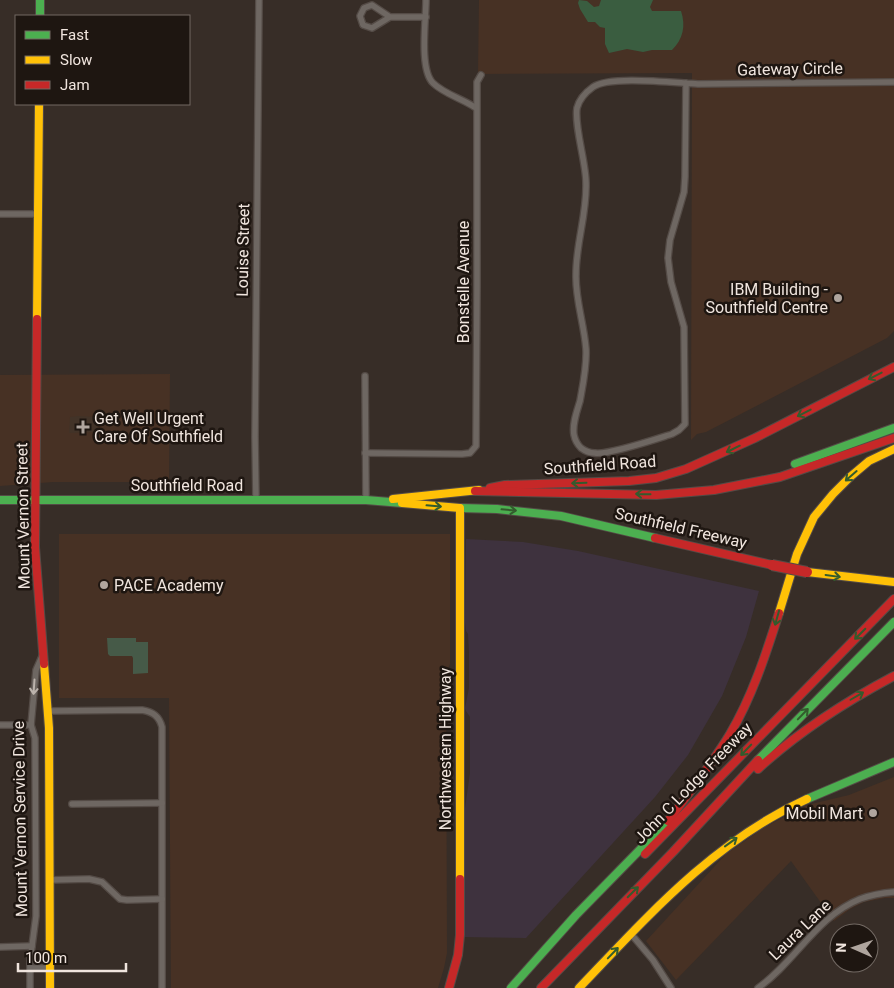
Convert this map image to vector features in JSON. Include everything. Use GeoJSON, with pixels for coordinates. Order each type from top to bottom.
{"type":"FeatureCollection","features":[{"type":"Feature","properties":{"kind":"main road"},"geometry":{"type":"LineString","coordinates":[[40,0],[40,15]]}},
{"type":"Feature","properties":{"kind":"main road","name":"Mount Vernon Street"},"geometry":{"type":"LineString","coordinates":[[39,105],[36,561],[48,712],[50,988]]}},
{"type":"Feature","properties":{"kind":"main road","name":"Southfield Road"},"geometry":{"type":"LineString","coordinates":[[0,500],[370,500],[475,491],[504,485],[645,480],[686,470],[755,438],[894,367]]}},
{"type":"Feature","properties":{"kind":"main road"},"geometry":{"type":"LineString","coordinates":[[475,491],[677,494],[714,490],[780,476],[893,439]]}},
{"type":"Feature","properties":{"kind":"main road"},"geometry":{"type":"LineString","coordinates":[[512,988],[576,916],[668,820],[714,759],[731,732],[756,679],[797,554],[809,526],[833,494],[893,439]]}},
{"type":"Feature","properties":{"kind":"main road","name":"Southfield Road"},"geometry":{"type":"LineString","coordinates":[[370,500],[460,508]]}},
{"type":"Feature","properties":{"kind":"main road","name":"Southfield Freeway"},"geometry":{"type":"LineString","coordinates":[[460,508],[497,509],[561,516],[808,572],[894,582]]}},
{"type":"Feature","properties":{"kind":"main road","name":"Northwestern Highway"},"geometry":{"type":"LineString","coordinates":[[448,988],[458,955],[460,935],[460,508]]}},
{"type":"Feature","properties":{"kind":"main road","name":"John C Lodge Freeway"},"geometry":{"type":"LineString","coordinates":[[512,988],[894,599]]}},
{"type":"Feature","properties":{"kind":"main road","name":"John C Lodge Freeway"},"geometry":{"type":"LineString","coordinates":[[541,988],[673,852],[757,761],[894,622]]}},
{"type":"Feature","properties":{"kind":"main road"},"geometry":{"type":"LineString","coordinates":[[673,852],[761,766],[838,708],[894,676]]}},
{"type":"Feature","properties":{"kind":"main road"},"geometry":{"type":"LineString","coordinates":[[579,988],[687,878],[714,855],[749,830],[795,804],[894,762]]}},
{"type":"Feature","properties":{"kind":"street","name":"Louise Street"},"geometry":{"type":"LineString","coordinates":[[256,500],[259,0]]}},
{"type":"Feature","properties":{"kind":"street"},"geometry":{"type":"LineString","coordinates":[[426,0],[425,62],[427,75],[438,87],[476,108]]}},
{"type":"Feature","properties":{"kind":"street"},"geometry":{"type":"LineString","coordinates":[[390,17],[372,5],[364,8],[360,16],[363,25],[372,28],[390,17],[426,17]]}},
{"type":"Feature","properties":{"kind":"street","name":"Bonstelle Avenue"},"geometry":{"type":"LineString","coordinates":[[365,453],[462,454],[470,453],[474,450],[477,440],[476,108],[477,82],[481,75]]}},
{"type":"Feature","properties":{"kind":"street","name":"Gateway Circle"},"geometry":{"type":"LineString","coordinates":[[686,83],[684,192],[670,240],[668,258],[671,282],[684,327],[684,424],[672,434],[608,452],[594,453],[579,446],[575,439],[574,430],[584,382],[586,352],[576,278],[586,192],[585,164],[577,122],[578,107],[590,90],[604,82],[894,82]]}},
{"type":"Feature","properties":{"kind":"street"},"geometry":{"type":"LineString","coordinates":[[0,214],[38,214]]}},
{"type":"Feature","properties":{"kind":"street"},"geometry":{"type":"LineString","coordinates":[[365,376],[365,453],[370,500]]}},
{"type":"Feature","properties":{"kind":"street","name":"Mount Vernon Service Drive"},"geometry":{"type":"LineString","coordinates":[[30,988],[36,905],[35,738],[31,725],[36,670],[44,652]]}},
{"type":"Feature","properties":{"kind":"street"},"geometry":{"type":"LineString","coordinates":[[48,712],[142,710],[152,712],[157,716],[162,727],[162,988]]}},
{"type":"Feature","properties":{"kind":"street"},"geometry":{"type":"LineString","coordinates":[[0,725],[31,725]]}},
{"type":"Feature","properties":{"kind":"street"},"geometry":{"type":"LineString","coordinates":[[72,804],[162,803]]}},
{"type":"Feature","properties":{"kind":"street"},"geometry":{"type":"LineString","coordinates":[[49,880],[89,879],[102,882],[120,898],[127,900],[162,899]]}},
{"type":"Feature","properties":{"kind":"street","name":"Laura Lane"},"geometry":{"type":"LineString","coordinates":[[758,988],[828,920],[845,907],[870,896],[894,892]]}},
{"type":"Feature","properties":{"kind":"street"},"geometry":{"type":"LineString","coordinates":[[631,934],[653,960],[671,988]]}},
{"type":"Feature","properties":{"kind":"street"},"geometry":{"type":"LineString","coordinates":[[0,947],[32,946]]}},
{"type":"Feature","properties":{"kind":"street"},"geometry":{"type":"LineString","coordinates":[[30,968],[50,968]]}},
{"type":"Feature","properties":{"kind":"shaded area"},"geometry":{"type":"Polygon","coordinates":[[[479,0],[894,0],[894,331],[887,338],[706,432],[697,434],[691,440],[692,73],[478,74],[479,0]]]}},
{"type":"Feature","properties":{"kind":"shaded area"},"geometry":{"type":"Polygon","coordinates":[[[170,374],[169,482],[53,482],[0,486],[0,375],[170,374]]]}},
{"type":"Feature","properties":{"kind":"shaded area","name":"Get Well Urgent Care Of Southfield"},"geometry":{"type":"Polygon","coordinates":[[[70,417],[97,417],[97,432],[69,433],[70,417]]]}},
{"type":"Feature","properties":{"kind":"shaded area"},"geometry":{"type":"Polygon","coordinates":[[[59,534],[450,534],[450,664],[446,674],[447,953],[438,988],[171,988],[169,698],[59,698],[59,534]]]}},
{"type":"Feature","properties":{"kind":"shaded area"},"geometry":{"type":"Polygon","coordinates":[[[466,539],[523,542],[578,551],[759,591],[746,637],[722,696],[688,755],[655,797],[526,938],[462,937],[465,808],[470,773],[470,717],[465,708],[469,688],[468,634],[465,622],[466,539]]]}},
{"type":"Feature","properties":{"kind":"shaded area"},"geometry":{"type":"Polygon","coordinates":[[[894,777],[894,898],[864,902],[850,909],[834,921],[791,861],[676,980],[646,941],[726,854],[765,827],[807,805],[849,795],[894,777]]]}},
{"type":"Feature","properties":{"kind":"green space"},"geometry":{"type":"Polygon","coordinates":[[[579,0],[587,1],[594,7],[599,6],[601,0],[653,0],[650,7],[652,11],[681,11],[683,27],[681,37],[672,50],[643,52],[627,49],[609,53],[605,44],[605,28],[600,27],[595,22],[588,22],[580,9],[579,0]]]}},
{"type":"Feature","properties":{"kind":"green space"},"geometry":{"type":"Polygon","coordinates":[[[107,638],[136,638],[136,642],[148,642],[148,673],[133,674],[132,656],[110,656],[108,654],[107,638]]]}},
{"type":"Feature","properties":{"kind":"traffic: fast"},"geometry":{"type":"LineString","coordinates":[[40,0],[40,15]]}},
{"type":"Feature","properties":{"kind":"traffic: fast"},"geometry":{"type":"LineString","coordinates":[[795,464],[894,428]]}},
{"type":"Feature","properties":{"kind":"traffic: fast"},"geometry":{"type":"LineString","coordinates":[[0,500],[366,500],[402,503]]}},
{"type":"Feature","properties":{"kind":"traffic: fast"},"geometry":{"type":"LineString","coordinates":[[460,508],[497,509],[561,516],[655,538]]}},
{"type":"Feature","properties":{"kind":"traffic: fast"},"geometry":{"type":"LineString","coordinates":[[758,760],[894,622]]}},
{"type":"Feature","properties":{"kind":"traffic: fast"},"geometry":{"type":"LineString","coordinates":[[807,799],[894,762]]}},
{"type":"Feature","properties":{"kind":"traffic: fast"},"geometry":{"type":"LineString","coordinates":[[511,988],[576,915],[668,821]]}},
{"type":"Feature","properties":{"kind":"traffic: slow"},"geometry":{"type":"LineString","coordinates":[[37,319],[39,105]]}},
{"type":"Feature","properties":{"kind":"traffic: slow"},"geometry":{"type":"LineString","coordinates":[[779,613],[797,554],[814,517],[850,477],[869,461],[894,449]]}},
{"type":"Feature","properties":{"kind":"traffic: slow"},"geometry":{"type":"LineString","coordinates":[[393,499],[479,490]]}},
{"type":"Feature","properties":{"kind":"traffic: slow"},"geometry":{"type":"LineString","coordinates":[[402,503],[460,508],[460,879]]}},
{"type":"Feature","properties":{"kind":"traffic: slow"},"geometry":{"type":"LineString","coordinates":[[807,572],[894,582]]}},
{"type":"Feature","properties":{"kind":"traffic: slow"},"geometry":{"type":"LineString","coordinates":[[44,664],[49,728],[50,988]]}},
{"type":"Feature","properties":{"kind":"traffic: slow"},"geometry":{"type":"LineString","coordinates":[[579,988],[657,908],[712,858],[773,816],[807,799]]}},
{"type":"Feature","properties":{"kind":"traffic: jam"},"geometry":{"type":"LineString","coordinates":[[37,319],[35,547],[44,664]]}},
{"type":"Feature","properties":{"kind":"traffic: jam"},"geometry":{"type":"LineString","coordinates":[[490,488],[505,485],[629,481],[656,478],[686,469],[755,438],[894,367]]}},
{"type":"Feature","properties":{"kind":"traffic: jam"},"geometry":{"type":"LineString","coordinates":[[475,491],[656,495],[714,490],[780,477],[894,438]]}},
{"type":"Feature","properties":{"kind":"traffic: jam"},"geometry":{"type":"LineString","coordinates":[[655,538],[772,565]]}},
{"type":"Feature","properties":{"kind":"traffic: jam"},"geometry":{"type":"LineString","coordinates":[[772,565],[807,572]]}},
{"type":"Feature","properties":{"kind":"traffic: jam"},"geometry":{"type":"LineString","coordinates":[[645,854],[894,599]]}},
{"type":"Feature","properties":{"kind":"traffic: jam"},"geometry":{"type":"LineString","coordinates":[[668,821],[716,756],[738,720],[758,675],[779,613]]}},
{"type":"Feature","properties":{"kind":"traffic: jam"},"geometry":{"type":"LineString","coordinates":[[758,769],[823,718],[894,676]]}},
{"type":"Feature","properties":{"kind":"traffic: jam"},"geometry":{"type":"LineString","coordinates":[[541,988],[673,852],[758,760]]}},
{"type":"Feature","properties":{"kind":"traffic: jam"},"geometry":{"type":"LineString","coordinates":[[449,988],[458,955],[460,879]]}},
{"type":"Feature","properties":{"kind":"place","name":"IBM Building - Southfield Centre"},"geometry":{"type":"Point","coordinates":[838,298]}},
{"type":"Feature","properties":{"kind":"place","name":"Get Well Urgent Care Of Southfield"},"geometry":{"type":"Point","coordinates":[83,427]}},
{"type":"Feature","properties":{"kind":"place","name":"PACE Academy"},"geometry":{"type":"Point","coordinates":[104,585]}},
{"type":"Feature","properties":{"kind":"place","name":"Mobil Mart"},"geometry":{"type":"Point","coordinates":[873,813]}}]}
